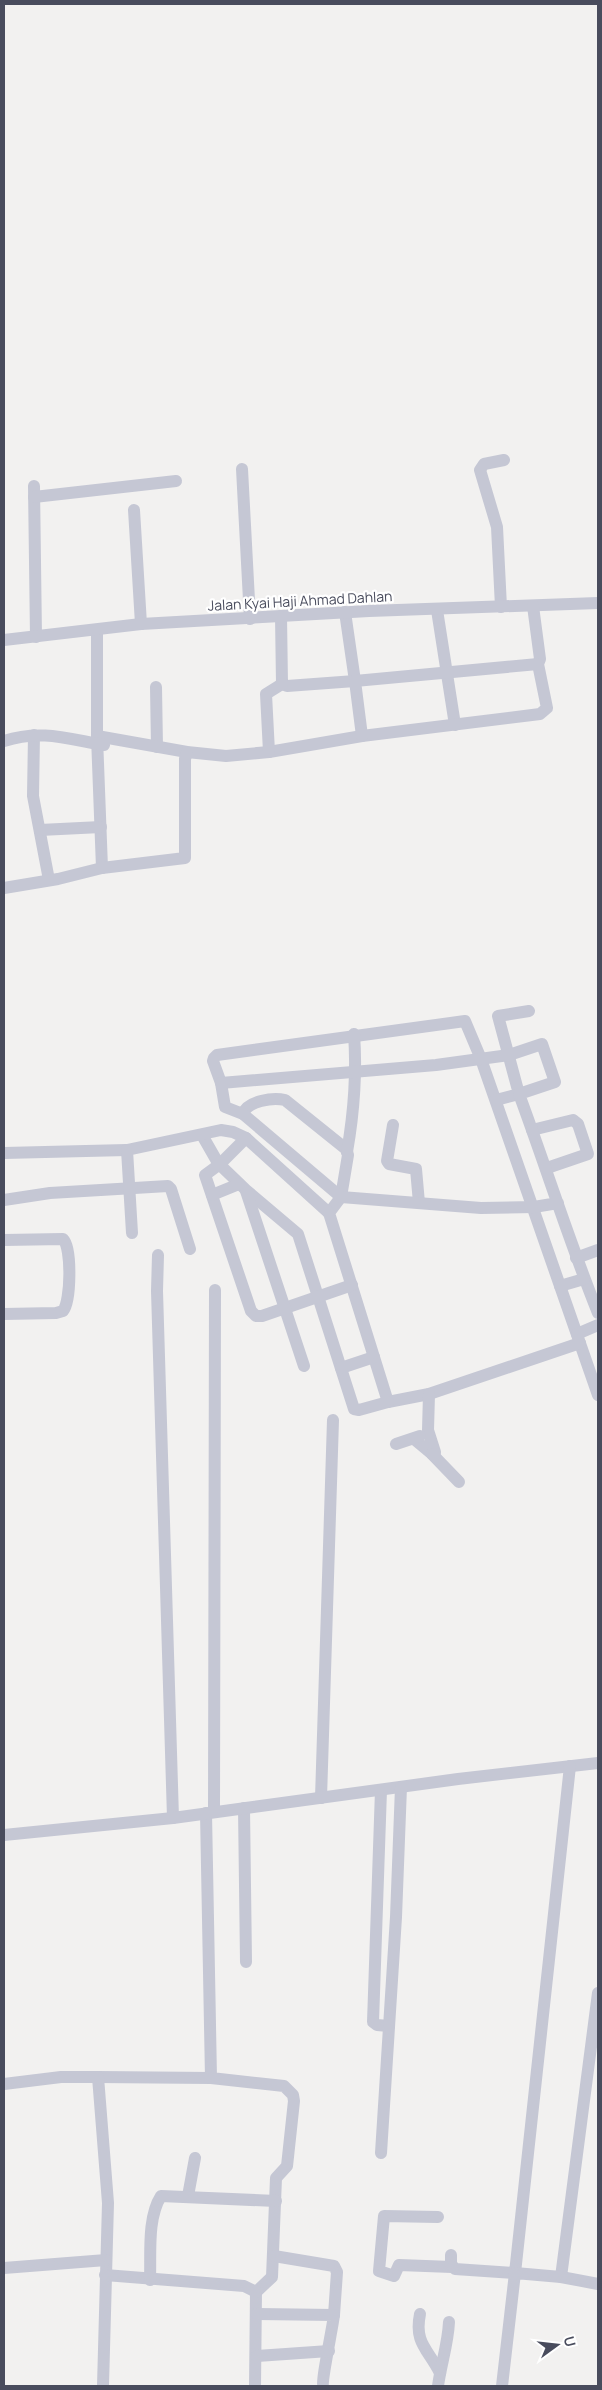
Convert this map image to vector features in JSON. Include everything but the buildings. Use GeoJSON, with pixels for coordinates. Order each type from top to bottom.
{"type":"FeatureCollection","features":[{"type":"Feature","properties":{"kind":"street"},"geometry":{"type":"LineString","coordinates":[[501,607],[497,527],[480,470],[484,464],[504,460]]}},
{"type":"Feature","properties":{"kind":"street"},"geometry":{"type":"LineString","coordinates":[[242,469],[250,618]]}},
{"type":"Feature","properties":{"kind":"street"},"geometry":{"type":"LineString","coordinates":[[36,637],[34,491],[176,481]]}},
{"type":"Feature","properties":{"kind":"street"},"geometry":{"type":"LineString","coordinates":[[134,510],[140,624]]}},
{"type":"Feature","properties":{"kind":"street","name":"Jalan Kyai Haji Ahmad Dahlan"},"geometry":{"type":"LineString","coordinates":[[4,640],[36,637],[96,637],[140,624],[250,618],[281,620],[438,615],[501,607],[598,603]]}},
{"type":"Feature","properties":{"kind":"street"},"geometry":{"type":"LineString","coordinates":[[97,739],[186,756],[226,756],[269,752],[362,736],[544,712],[546,708],[538,664],[540,659],[533,606]]}},
{"type":"Feature","properties":{"kind":"street"},"geometry":{"type":"LineString","coordinates":[[438,615],[455,725]]}},
{"type":"Feature","properties":{"kind":"street"},"geometry":{"type":"LineString","coordinates":[[346,617],[362,736]]}},
{"type":"Feature","properties":{"kind":"street"},"geometry":{"type":"LineString","coordinates":[[281,620],[282,684]]}},
{"type":"Feature","properties":{"kind":"street"},"geometry":{"type":"LineString","coordinates":[[96,637],[97,739],[102,868]]}},
{"type":"Feature","properties":{"kind":"street"},"geometry":{"type":"LineString","coordinates":[[282,684],[287,686],[355,681],[538,664]]}},
{"type":"Feature","properties":{"kind":"street"},"geometry":{"type":"LineString","coordinates":[[269,752],[266,694],[282,684]]}},
{"type":"Feature","properties":{"kind":"street"},"geometry":{"type":"LineString","coordinates":[[156,687],[157,747]]}},
{"type":"Feature","properties":{"kind":"street"},"geometry":{"type":"LineString","coordinates":[[4,741],[48,734],[157,747],[186,756]]}},
{"type":"Feature","properties":{"kind":"street"},"geometry":{"type":"LineString","coordinates":[[34,735],[33,796],[50,880]]}},
{"type":"Feature","properties":{"kind":"street"},"geometry":{"type":"LineString","coordinates":[[4,888],[102,868],[180,860],[186,857],[186,756]]}},
{"type":"Feature","properties":{"kind":"street"},"geometry":{"type":"LineString","coordinates":[[40,830],[101,827]]}},
{"type":"Feature","properties":{"kind":"street"},"geometry":{"type":"LineString","coordinates":[[529,1011],[498,1016],[519,1094],[547,1168],[576,1258],[598,1314]]}},
{"type":"Feature","properties":{"kind":"street"},"geometry":{"type":"LineString","coordinates":[[336,1205],[242,1114],[225,1107],[221,1083],[213,1061],[215,1056],[354,1034],[465,1021],[482,1059],[598,1395]]}},
{"type":"Feature","properties":{"kind":"street"},"geometry":{"type":"LineString","coordinates":[[354,1034],[357,1071],[355,1102],[336,1205],[352,1285],[388,1402]]}},
{"type":"Feature","properties":{"kind":"street"},"geometry":{"type":"LineString","coordinates":[[221,1083],[436,1065],[509,1055],[542,1044],[555,1079],[554,1084],[496,1100]]}},
{"type":"Feature","properties":{"kind":"street"},"geometry":{"type":"LineString","coordinates":[[242,1114],[245,1108],[256,1103],[285,1100],[347,1152]]}},
{"type":"Feature","properties":{"kind":"street"},"geometry":{"type":"LineString","coordinates":[[532,1130],[573,1120],[578,1124],[588,1154],[547,1168]]}},
{"type":"Feature","properties":{"kind":"street"},"geometry":{"type":"LineString","coordinates":[[393,1125],[388,1163],[416,1169],[419,1203]]}},
{"type":"Feature","properties":{"kind":"street"},"geometry":{"type":"LineString","coordinates":[[4,1153],[132,1149],[221,1130],[233,1132],[246,1138],[336,1205],[419,1203],[481,1208],[534,1207],[558,1203]]}},
{"type":"Feature","properties":{"kind":"street"},"geometry":{"type":"LineString","coordinates":[[202,1135],[220,1164],[243,1187],[298,1234],[354,1409],[359,1410],[429,1394],[579,1338],[598,1325]]}},
{"type":"Feature","properties":{"kind":"street"},"geometry":{"type":"LineString","coordinates":[[246,1138],[220,1164],[205,1174],[251,1311],[256,1316],[262,1316],[352,1285]]}},
{"type":"Feature","properties":{"kind":"street"},"geometry":{"type":"LineString","coordinates":[[132,1149],[135,1236]]}},
{"type":"Feature","properties":{"kind":"street"},"geometry":{"type":"LineString","coordinates":[[4,1200],[50,1193],[170,1187],[190,1249]]}},
{"type":"Feature","properties":{"kind":"street"},"geometry":{"type":"LineString","coordinates":[[212,1195],[243,1187]]}},
{"type":"Feature","properties":{"kind":"street"},"geometry":{"type":"LineString","coordinates":[[243,1187],[259,1225],[304,1366]]}},
{"type":"Feature","properties":{"kind":"street"},"geometry":{"type":"LineString","coordinates":[[259,1225],[281,1219]]}},
{"type":"Feature","properties":{"kind":"street"},"geometry":{"type":"LineString","coordinates":[[4,1240],[63,1239],[68,1247],[69,1299],[63,1311],[56,1314],[4,1314]]}},
{"type":"Feature","properties":{"kind":"street"},"geometry":{"type":"LineString","coordinates":[[576,1258],[598,1250]]}},
{"type":"Feature","properties":{"kind":"street"},"geometry":{"type":"LineString","coordinates":[[158,1255],[173,1818]]}},
{"type":"Feature","properties":{"kind":"street"},"geometry":{"type":"LineString","coordinates":[[560,1286],[584,1279]]}},
{"type":"Feature","properties":{"kind":"street"},"geometry":{"type":"LineString","coordinates":[[211,2076],[210,1813],[215,1290]]}},
{"type":"Feature","properties":{"kind":"street"},"geometry":{"type":"LineString","coordinates":[[342,1368],[374,1357]]}},
{"type":"Feature","properties":{"kind":"street"},"geometry":{"type":"LineString","coordinates":[[429,1394],[428,1430],[435,1449],[432,1454]]}},
{"type":"Feature","properties":{"kind":"street"},"geometry":{"type":"LineString","coordinates":[[321,1798],[333,1420]]}},
{"type":"Feature","properties":{"kind":"street"},"geometry":{"type":"LineString","coordinates":[[396,1444],[414,1439],[428,1430]]}},
{"type":"Feature","properties":{"kind":"street"},"geometry":{"type":"LineString","coordinates":[[414,1439],[432,1454],[459,1482]]}},
{"type":"Feature","properties":{"kind":"street"},"geometry":{"type":"LineString","coordinates":[[4,1835],[173,1818],[598,1763]]}},
{"type":"Feature","properties":{"kind":"street"},"geometry":{"type":"LineString","coordinates":[[502,2386],[570,1766]]}},
{"type":"Feature","properties":{"kind":"street"},"geometry":{"type":"LineString","coordinates":[[381,2153],[399,1857],[401,1787]]}},
{"type":"Feature","properties":{"kind":"street"},"geometry":{"type":"LineString","coordinates":[[380,1790],[373,2022],[377,2025],[389,2026]]}},
{"type":"Feature","properties":{"kind":"street"},"geometry":{"type":"LineString","coordinates":[[244,1808],[246,1962]]}},
{"type":"Feature","properties":{"kind":"street"},"geometry":{"type":"LineString","coordinates":[[378,1855],[399,1857]]}},
{"type":"Feature","properties":{"kind":"street"},"geometry":{"type":"LineString","coordinates":[[561,2277],[598,1993]]}},
{"type":"Feature","properties":{"kind":"street"},"geometry":{"type":"LineString","coordinates":[[4,2084],[61,2077],[211,2076],[284,2086],[293,2095],[286,2166],[276,2178],[272,2277],[256,2292],[257,2356],[255,2386]]}},
{"type":"Feature","properties":{"kind":"street"},"geometry":{"type":"LineString","coordinates":[[98,2077],[108,2203],[103,2386]]}},
{"type":"Feature","properties":{"kind":"street"},"geometry":{"type":"LineString","coordinates":[[188,2196],[195,2158]]}},
{"type":"Feature","properties":{"kind":"street"},"geometry":{"type":"LineString","coordinates":[[150,2280],[151,2237],[159,2198],[163,2195],[276,2201]]}},
{"type":"Feature","properties":{"kind":"street"},"geometry":{"type":"LineString","coordinates":[[438,2217],[384,2216],[378,2270],[394,2276],[399,2265],[452,2261],[458,2270],[561,2277],[598,2284]]}},
{"type":"Feature","properties":{"kind":"street"},"geometry":{"type":"LineString","coordinates":[[274,2256],[334,2266],[337,2272],[334,2315],[329,2351],[322,2378],[323,2386]]}},
{"type":"Feature","properties":{"kind":"street"},"geometry":{"type":"LineString","coordinates":[[4,2268],[106,2260]]}},
{"type":"Feature","properties":{"kind":"street"},"geometry":{"type":"LineString","coordinates":[[106,2275],[244,2286],[256,2292]]}},
{"type":"Feature","properties":{"kind":"street"},"geometry":{"type":"LineString","coordinates":[[257,2314],[334,2315]]}},
{"type":"Feature","properties":{"kind":"street"},"geometry":{"type":"LineString","coordinates":[[420,2314],[418,2325],[419,2339],[432,2357],[440,2373]]}},
{"type":"Feature","properties":{"kind":"street"},"geometry":{"type":"LineString","coordinates":[[438,2386],[449,2336],[449,2322]]}},
{"type":"Feature","properties":{"kind":"street"},"geometry":{"type":"LineString","coordinates":[[257,2356],[329,2351]]}}]}
